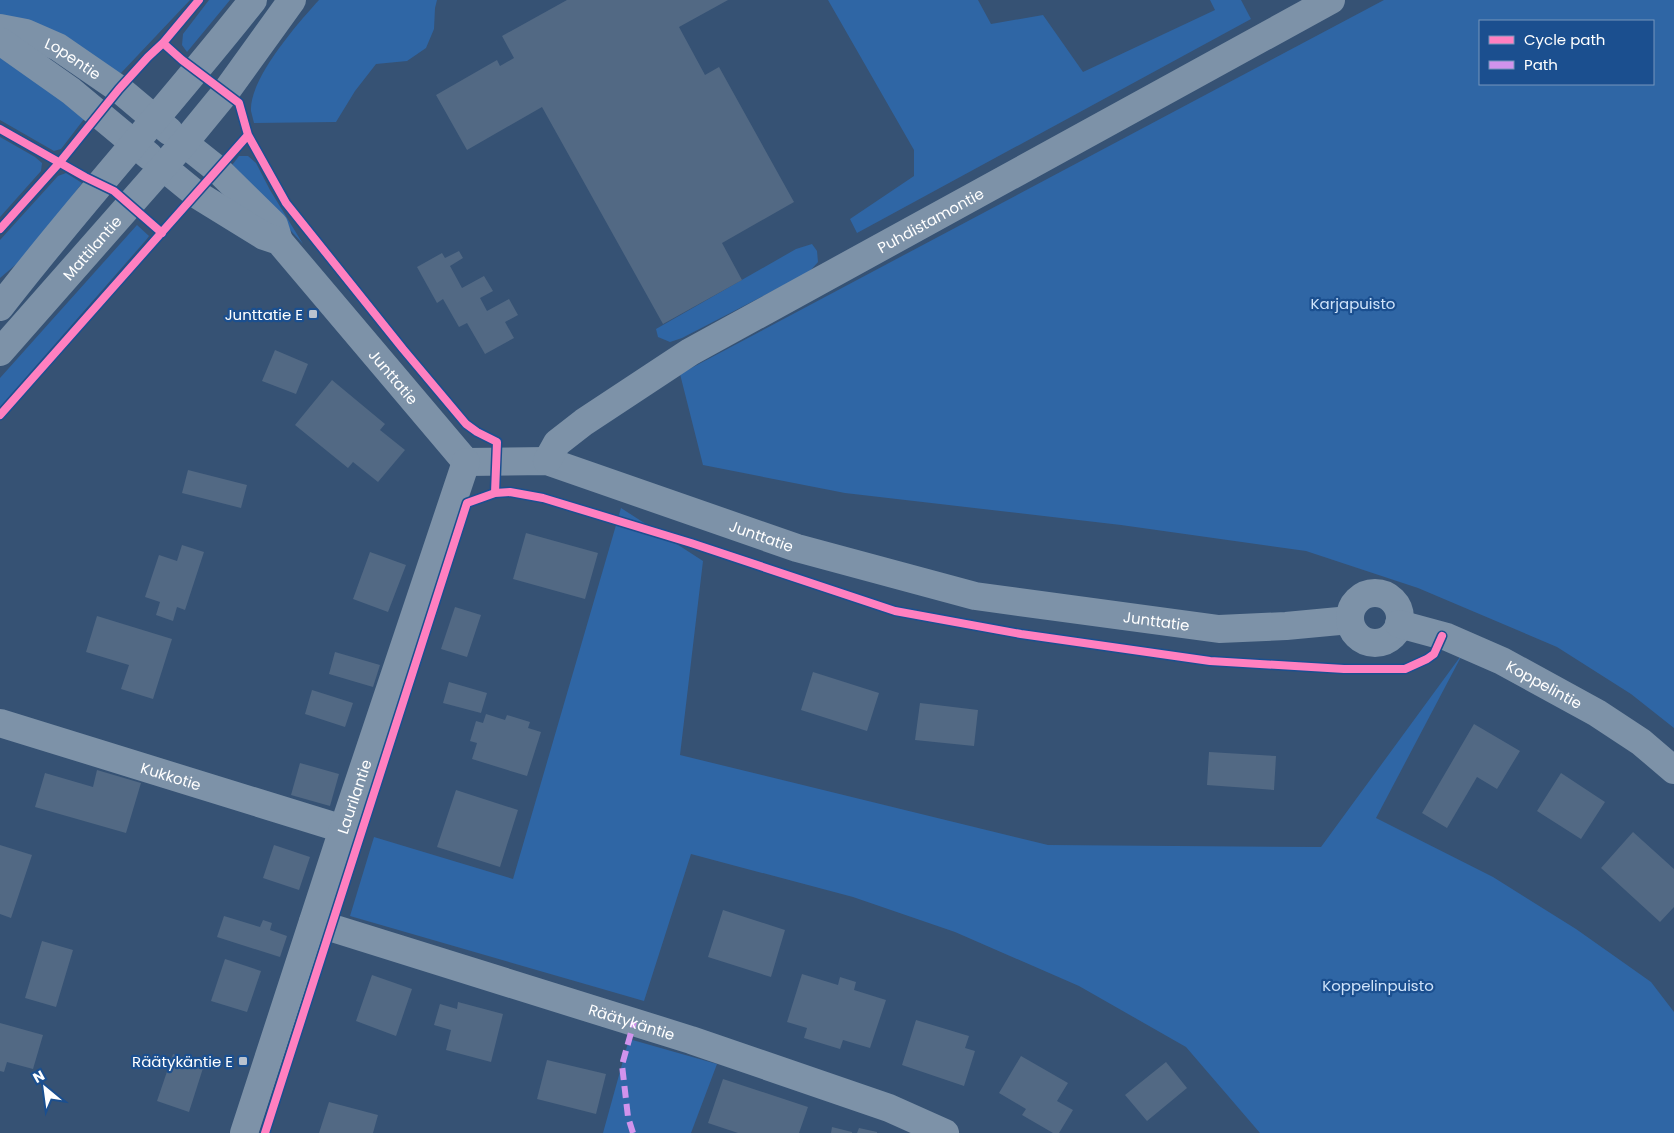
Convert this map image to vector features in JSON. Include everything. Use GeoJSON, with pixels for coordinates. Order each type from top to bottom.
{"type":"FeatureCollection","features":[{"type":"Feature","properties":{"kind":"street"},"geometry":{"type":"LineString","coordinates":[[0,307],[204,62],[253,0]]}},
{"type":"Feature","properties":{"kind":"street","name":"Mattilantie"},"geometry":{"type":"LineString","coordinates":[[0,352],[184,143],[225,93],[292,0]]}},
{"type":"Feature","properties":{"kind":"street","name":"Puhdistamontie"},"geometry":{"type":"LineString","coordinates":[[547,461],[558,443],[584,422],[690,352],[1331,0]]}},
{"type":"Feature","properties":{"kind":"street","name":"Lopentie"},"geometry":{"type":"LineString","coordinates":[[0,28],[26,32],[58,47],[119,89],[184,143]]}},
{"type":"Feature","properties":{"kind":"street","name":"Lopentie"},"geometry":{"type":"LineString","coordinates":[[0,41],[71,91],[163,167]]}},
{"type":"Feature","properties":{"kind":"street","name":"Junttatie"},"geometry":{"type":"LineString","coordinates":[[184,143],[218,170],[274,225],[279,241],[466,462],[547,461],[797,548],[975,596],[1220,630],[1350,620],[1361,640],[1369,642],[1384,641],[1396,631],[1399,624]]}},
{"type":"Feature","properties":{"kind":"street","name":"Junttatie"},"geometry":{"type":"LineString","coordinates":[[163,167],[196,194],[264,236],[279,241]]}},
{"type":"Feature","properties":{"kind":"street","name":"Laurilantie"},"geometry":{"type":"LineString","coordinates":[[244,1133],[343,828],[466,462]]}},
{"type":"Feature","properties":{"kind":"street","name":"Koppelintie"},"geometry":{"type":"LineString","coordinates":[[1399,624],[1447,637],[1510,665],[1597,712],[1641,742],[1674,770]]}},
{"type":"Feature","properties":{"kind":"street","name":"Kukkotie"},"geometry":{"type":"LineString","coordinates":[[0,723],[343,828]]}},
{"type":"Feature","properties":{"kind":"street","name":"Räätykäntie"},"geometry":{"type":"LineString","coordinates":[[313,922],[691,1040],[890,1108],[945,1133]]}},
{"type":"Feature","properties":{"kind":"green space"},"geometry":{"type":"Polygon","coordinates":[[[0,0],[190,0],[121,73],[115,72],[0,15],[0,0]]]}},
{"type":"Feature","properties":{"kind":"green space"},"geometry":{"type":"Polygon","coordinates":[[[209,0],[230,0],[187,52],[182,45],[183,34],[209,0]]]}},
{"type":"Feature","properties":{"kind":"green space"},"geometry":{"type":"Polygon","coordinates":[[[319,0],[437,0],[434,29],[426,48],[407,61],[376,64],[355,91],[336,122],[254,123],[251,111],[252,98],[258,83],[276,52],[319,0]]]}},
{"type":"Feature","properties":{"kind":"green space"},"geometry":{"type":"Polygon","coordinates":[[[828,0],[978,0],[991,24],[1043,15],[1083,72],[1215,10],[1210,0],[1241,0],[1251,19],[857,233],[850,219],[914,176],[914,150],[828,0]]]}},
{"type":"Feature","properties":{"kind":"green space","name":"Karjapuisto"},"geometry":{"type":"Polygon","coordinates":[[[1384,0],[1674,0],[1674,728],[1631,694],[1557,647],[1418,588],[1306,551],[1121,525],[845,493],[703,465],[680,374],[1384,0]]]}},
{"type":"Feature","properties":{"kind":"green space"},"geometry":{"type":"Polygon","coordinates":[[[0,51],[84,119],[61,149],[54,151],[0,120],[0,51]]]}},
{"type":"Feature","properties":{"kind":"green space"},"geometry":{"type":"Polygon","coordinates":[[[0,137],[42,163],[41,171],[0,217],[0,137]]]}},
{"type":"Feature","properties":{"kind":"green space"},"geometry":{"type":"Polygon","coordinates":[[[239,156],[248,156],[256,163],[303,244],[271,209],[229,169],[239,156]]]}},
{"type":"Feature","properties":{"kind":"green space"},"geometry":{"type":"Polygon","coordinates":[[[66,173],[82,183],[33,250],[0,278],[0,240],[58,176],[66,173]]]}},
{"type":"Feature","properties":{"kind":"green space"},"geometry":{"type":"Polygon","coordinates":[[[137,225],[149,236],[146,240],[0,407],[0,378],[137,225]]]}},
{"type":"Feature","properties":{"kind":"green space"},"geometry":{"type":"Polygon","coordinates":[[[812,244],[817,251],[818,262],[809,272],[682,338],[670,342],[658,337],[656,329],[796,249],[812,244]]]}},
{"type":"Feature","properties":{"kind":"green space","name":"Koppelinpuisto"},"geometry":{"type":"Polygon","coordinates":[[[621,508],[703,561],[680,755],[1048,845],[1321,847],[1463,653],[1376,818],[1493,877],[1576,929],[1651,982],[1674,1012],[1674,1133],[1260,1133],[1186,1047],[1079,986],[955,932],[853,897],[691,854],[644,1001],[350,916],[374,837],[513,879],[621,508]]]}},
{"type":"Feature","properties":{"kind":"green space"},"geometry":{"type":"Polygon","coordinates":[[[629,1039],[717,1064],[691,1133],[603,1133],[629,1039]]]}},
{"type":"Feature","properties":{"kind":"building"},"geometry":{"type":"Polygon","coordinates":[[[567,0],[728,0],[679,27],[705,75],[719,67],[794,202],[722,243],[742,280],[663,324],[542,107],[467,150],[436,95],[497,60],[500,66],[514,58],[502,36],[567,0]]]}},
{"type":"Feature","properties":{"kind":"building"},"geometry":{"type":"Polygon","coordinates":[[[459,251],[463,258],[450,266],[462,288],[484,276],[493,291],[480,298],[487,311],[509,299],[518,315],[505,322],[514,338],[485,354],[467,323],[459,327],[443,299],[437,303],[417,267],[442,253],[445,258],[459,251]]]}},
{"type":"Feature","properties":{"kind":"building"},"geometry":{"type":"Polygon","coordinates":[[[275,350],[308,364],[296,394],[262,381],[275,350]]]}},
{"type":"Feature","properties":{"kind":"building"},"geometry":{"type":"Polygon","coordinates":[[[332,380],[385,424],[380,430],[405,450],[378,482],[353,462],[348,468],[295,425],[332,380]]]}},
{"type":"Feature","properties":{"kind":"building"},"geometry":{"type":"Polygon","coordinates":[[[188,470],[247,485],[241,508],[182,493],[188,470]]]}},
{"type":"Feature","properties":{"kind":"building"},"geometry":{"type":"Polygon","coordinates":[[[526,533],[598,553],[585,599],[513,579],[526,533]]]}},
{"type":"Feature","properties":{"kind":"building"},"geometry":{"type":"Polygon","coordinates":[[[182,545],[204,552],[185,610],[177,607],[173,621],[156,615],[160,602],[145,597],[159,555],[177,561],[182,545]]]}},
{"type":"Feature","properties":{"kind":"building"},"geometry":{"type":"Polygon","coordinates":[[[370,552],[406,565],[388,612],[353,599],[370,552]]]}},
{"type":"Feature","properties":{"kind":"building"},"geometry":{"type":"Polygon","coordinates":[[[455,607],[481,615],[467,657],[441,649],[455,607]]]}},
{"type":"Feature","properties":{"kind":"building"},"geometry":{"type":"Polygon","coordinates":[[[97,616],[172,639],[153,699],[121,689],[129,665],[86,652],[97,616]]]}},
{"type":"Feature","properties":{"kind":"building"},"geometry":{"type":"Polygon","coordinates":[[[335,652],[380,665],[373,687],[329,674],[335,652]]]}},
{"type":"Feature","properties":{"kind":"building"},"geometry":{"type":"Polygon","coordinates":[[[813,672],[879,693],[867,731],[801,710],[813,672]]]}},
{"type":"Feature","properties":{"kind":"building"},"geometry":{"type":"Polygon","coordinates":[[[449,682],[487,693],[481,713],[443,703],[449,682]]]}},
{"type":"Feature","properties":{"kind":"building"},"geometry":{"type":"Polygon","coordinates":[[[312,690],[353,703],[345,727],[305,714],[312,690]]]}},
{"type":"Feature","properties":{"kind":"building"},"geometry":{"type":"Polygon","coordinates":[[[920,703],[978,710],[974,746],[915,740],[920,703]]]}},
{"type":"Feature","properties":{"kind":"building"},"geometry":{"type":"Polygon","coordinates":[[[486,714],[505,720],[507,715],[530,722],[528,728],[541,732],[527,776],[472,759],[477,743],[470,741],[476,721],[483,723],[486,714]]]}},
{"type":"Feature","properties":{"kind":"building"},"geometry":{"type":"Polygon","coordinates":[[[1474,724],[1520,751],[1497,789],[1477,777],[1447,828],[1422,813],[1474,724]]]}},
{"type":"Feature","properties":{"kind":"building"},"geometry":{"type":"Polygon","coordinates":[[[1209,752],[1276,756],[1274,790],[1207,785],[1209,752]]]}},
{"type":"Feature","properties":{"kind":"building"},"geometry":{"type":"Polygon","coordinates":[[[300,763],[339,774],[330,806],[291,795],[300,763]]]}},
{"type":"Feature","properties":{"kind":"building"},"geometry":{"type":"Polygon","coordinates":[[[97,770],[141,783],[126,833],[35,807],[45,773],[93,787],[97,770]]]}},
{"type":"Feature","properties":{"kind":"building"},"geometry":{"type":"Polygon","coordinates":[[[1561,773],[1605,802],[1581,839],[1537,811],[1561,773]]]}},
{"type":"Feature","properties":{"kind":"building"},"geometry":{"type":"Polygon","coordinates":[[[456,790],[518,810],[500,867],[437,847],[456,790]]]}},
{"type":"Feature","properties":{"kind":"building"},"geometry":{"type":"Polygon","coordinates":[[[1633,832],[1674,869],[1674,907],[1660,922],[1601,868],[1633,832]]]}},
{"type":"Feature","properties":{"kind":"building"},"geometry":{"type":"Polygon","coordinates":[[[0,845],[32,855],[11,918],[0,914],[0,845]]]}},
{"type":"Feature","properties":{"kind":"building"},"geometry":{"type":"Polygon","coordinates":[[[274,845],[310,857],[299,890],[263,878],[274,845]]]}},
{"type":"Feature","properties":{"kind":"building"},"geometry":{"type":"Polygon","coordinates":[[[723,910],[785,930],[771,977],[708,957],[723,910]]]}},
{"type":"Feature","properties":{"kind":"building"},"geometry":{"type":"Polygon","coordinates":[[[224,916],[260,927],[263,920],[272,923],[270,930],[287,936],[280,957],[217,937],[224,916]]]}},
{"type":"Feature","properties":{"kind":"building"},"geometry":{"type":"Polygon","coordinates":[[[42,941],[73,950],[56,1007],[25,998],[42,941]]]}},
{"type":"Feature","properties":{"kind":"building"},"geometry":{"type":"Polygon","coordinates":[[[225,959],[261,971],[247,1012],[211,1001],[225,959]]]}},
{"type":"Feature","properties":{"kind":"building"},"geometry":{"type":"Polygon","coordinates":[[[802,974],[838,985],[840,977],[856,982],[854,990],[886,1000],[870,1048],[843,1040],[840,1049],[804,1038],[807,1028],[787,1022],[802,974]]]}},
{"type":"Feature","properties":{"kind":"building"},"geometry":{"type":"Polygon","coordinates":[[[372,975],[412,989],[396,1036],[356,1021],[372,975]]]}},
{"type":"Feature","properties":{"kind":"building"},"geometry":{"type":"Polygon","coordinates":[[[458,1002],[503,1014],[491,1062],[446,1050],[451,1030],[434,1025],[440,1004],[457,1009],[458,1002]]]}},
{"type":"Feature","properties":{"kind":"building"},"geometry":{"type":"Polygon","coordinates":[[[916,1020],[969,1036],[965,1048],[975,1051],[964,1086],[902,1065],[916,1020]]]}},
{"type":"Feature","properties":{"kind":"building"},"geometry":{"type":"Polygon","coordinates":[[[0,1023],[43,1035],[33,1069],[7,1062],[4,1072],[0,1071],[0,1023]]]}},
{"type":"Feature","properties":{"kind":"building"},"geometry":{"type":"Polygon","coordinates":[[[173,1054],[204,1065],[189,1112],[157,1101],[173,1054]]]}},
{"type":"Feature","properties":{"kind":"building"},"geometry":{"type":"Polygon","coordinates":[[[1021,1056],[1068,1083],[1057,1101],[1073,1110],[1059,1133],[1053,1133],[1022,1115],[1026,1109],[999,1093],[1021,1056]]]}},
{"type":"Feature","properties":{"kind":"building"},"geometry":{"type":"Polygon","coordinates":[[[547,1060],[606,1074],[596,1114],[537,1099],[547,1060]]]}},
{"type":"Feature","properties":{"kind":"building"},"geometry":{"type":"Polygon","coordinates":[[[1166,1062],[1187,1088],[1147,1121],[1125,1095],[1166,1062]]]}},
{"type":"Feature","properties":{"kind":"building"},"geometry":{"type":"Polygon","coordinates":[[[723,1079],[808,1107],[799,1133],[738,1133],[708,1123],[723,1079]]]}},
{"type":"Feature","properties":{"kind":"building"},"geometry":{"type":"Polygon","coordinates":[[[329,1102],[378,1115],[373,1133],[319,1133],[329,1102]]]}},
{"type":"Feature","properties":{"kind":"building"},"geometry":{"type":"Polygon","coordinates":[[[832,1127],[852,1132],[852,1133],[831,1133],[832,1127]]]}},
{"type":"Feature","properties":{"kind":"building"},"geometry":{"type":"Polygon","coordinates":[[[859,1128],[877,1132],[877,1133],[857,1133],[859,1128]]]}},
{"type":"Feature","properties":{"kind":"marked path"},"geometry":{"type":"LineString","coordinates":[[633,1133],[628,1117],[622,1065],[634,1022]]}},
{"type":"Feature","properties":{"kind":"cycle path"},"geometry":{"type":"LineString","coordinates":[[0,229],[60,162],[119,89],[163,43],[199,0]]}},
{"type":"Feature","properties":{"kind":"cycle path"},"geometry":{"type":"LineString","coordinates":[[163,43],[182,60],[239,103],[248,135],[286,203],[466,424],[497,442],[495,493],[467,503],[265,1133]]}},
{"type":"Feature","properties":{"kind":"cycle path"},"geometry":{"type":"LineString","coordinates":[[0,129],[85,177],[114,191],[162,233]]}},
{"type":"Feature","properties":{"kind":"cycle path"},"geometry":{"type":"LineString","coordinates":[[0,415],[248,135]]}},
{"type":"Feature","properties":{"kind":"cycle path"},"geometry":{"type":"LineString","coordinates":[[495,493],[510,492],[543,498],[691,543],[895,611],[1021,634],[1210,661],[1344,669],[1405,669],[1434,654],[1442,636]]}},
{"type":"Feature","properties":{"kind":"place","name":"Junttatie E"},"geometry":{"type":"Point","coordinates":[313,314]}},
{"type":"Feature","properties":{"kind":"place","name":"Räätykäntie E"},"geometry":{"type":"Point","coordinates":[243,1061]}}]}
